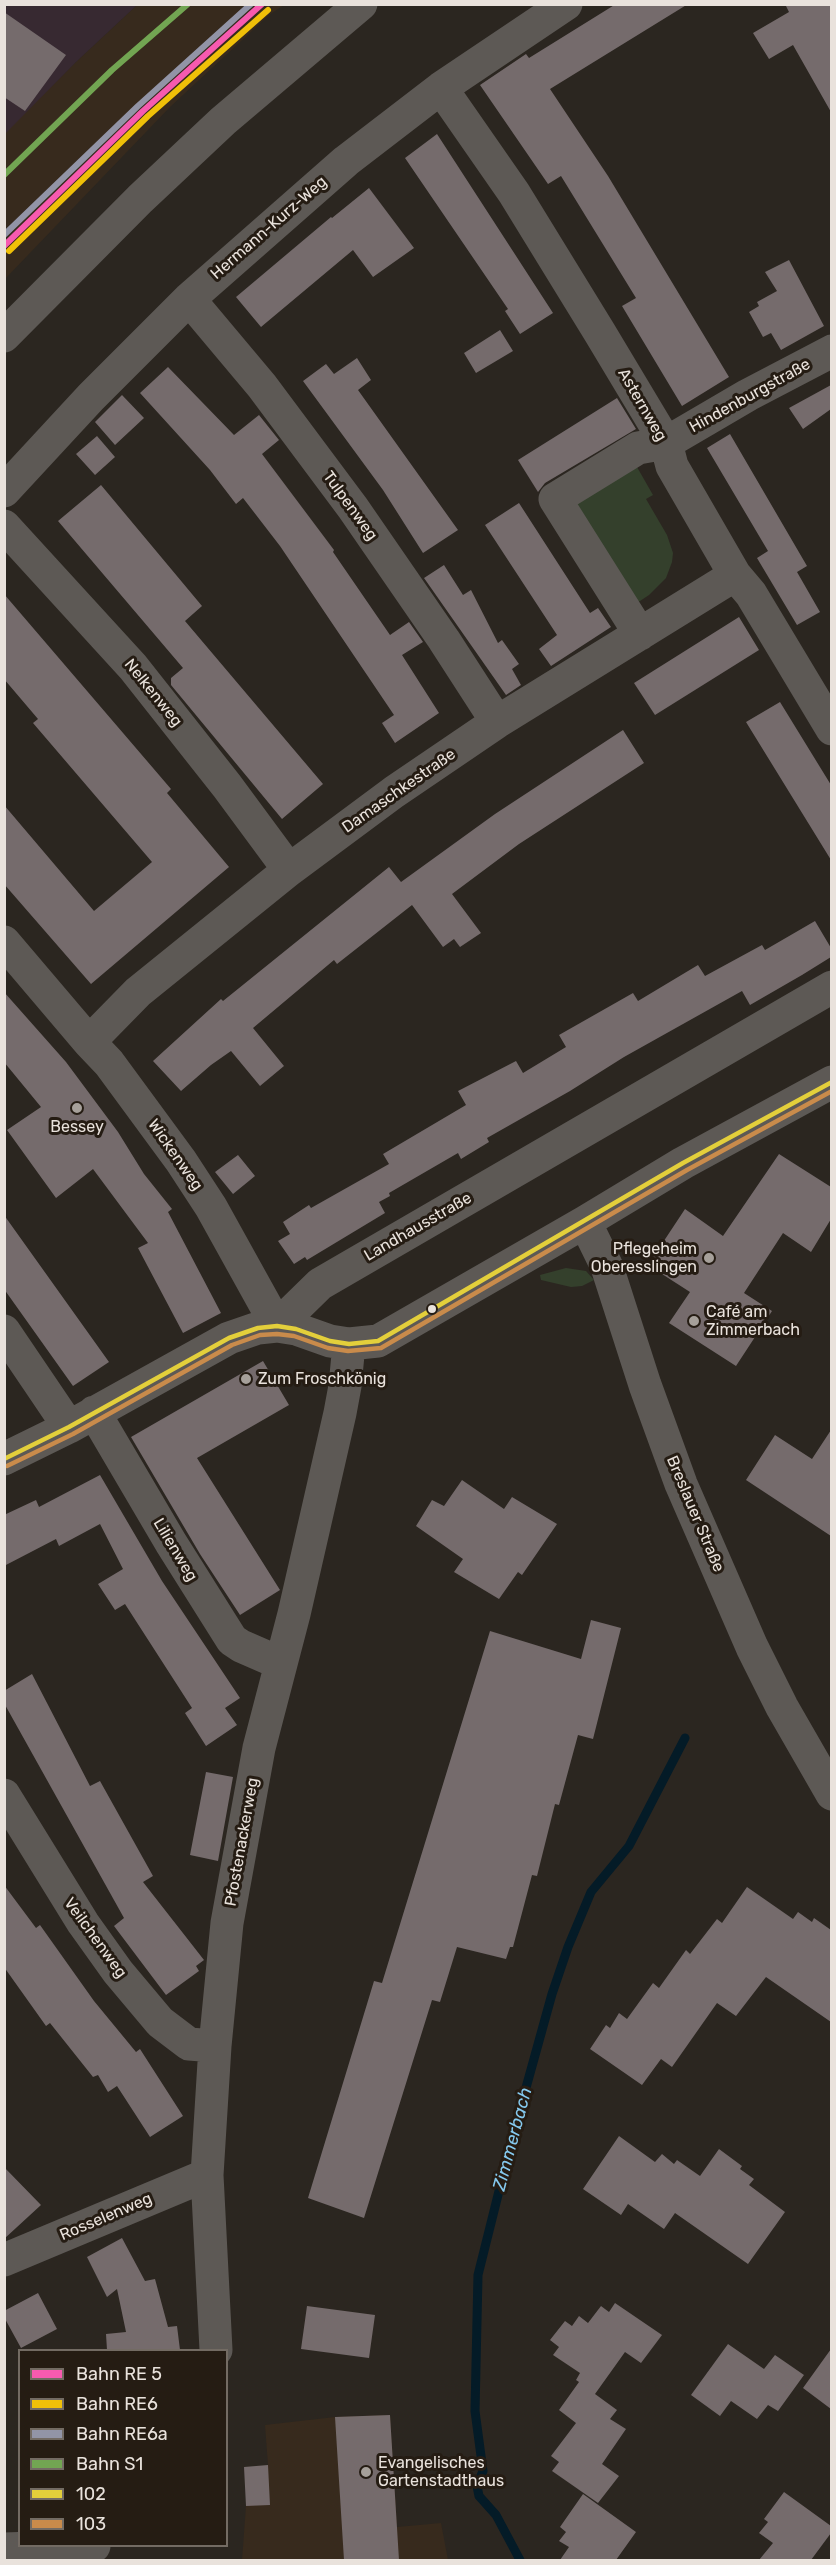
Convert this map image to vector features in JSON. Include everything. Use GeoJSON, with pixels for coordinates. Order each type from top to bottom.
{"type":"FeatureCollection","features":[{"type":"Feature","properties":{"kind":"street"},"geometry":{"type":"LineString","coordinates":[[4,336],[140,198],[223,121],[361,4]]}},
{"type":"Feature","properties":{"kind":"street","name":"Hermann-Kurz-Weg"},"geometry":{"type":"LineString","coordinates":[[4,491],[91,397],[189,299],[346,161],[441,88],[566,4]]}},
{"type":"Feature","properties":{"kind":"street","name":"Asternweg"},"geometry":{"type":"LineString","coordinates":[[441,88],[514,193],[666,444],[672,466],[735,575],[751,594],[831,729]]}},
{"type":"Feature","properties":{"kind":"street","name":"Tulpenweg"},"geometry":{"type":"LineString","coordinates":[[189,299],[262,386],[353,508],[444,640],[497,722]]}},
{"type":"Feature","properties":{"kind":"street","name":"Hindenburgstraße"},"geometry":{"type":"LineString","coordinates":[[640,634],[555,499],[638,448],[666,444],[748,395],[831,351]]}},
{"type":"Feature","properties":{"kind":"street","name":"Nelkenweg"},"geometry":{"type":"LineString","coordinates":[[4,526],[133,667],[228,786],[289,870]]}},
{"type":"Feature","properties":{"kind":"street","name":"Damaschkestraße"},"geometry":{"type":"LineString","coordinates":[[89,1042],[138,992],[289,870],[394,792],[497,722],[735,575]]}},
{"type":"Feature","properties":{"kind":"street","name":"Wickenweg"},"geometry":{"type":"LineString","coordinates":[[4,942],[109,1063],[181,1161],[211,1207],[277,1326]]}},
{"type":"Feature","properties":{"kind":"street","name":"Landhausstraße"},"geometry":{"type":"LineString","coordinates":[[277,1326],[320,1284],[831,987]]}},
{"type":"Feature","properties":{"kind":"street"},"geometry":{"type":"LineString","coordinates":[[4,1459],[229,1338],[258,1328],[277,1326],[296,1329],[330,1341],[349,1344],[378,1341],[683,1163],[831,1082]]}},
{"type":"Feature","properties":{"kind":"street","name":"Breslauer Straße"},"geometry":{"type":"LineString","coordinates":[[585,1222],[607,1267],[645,1385],[685,1495],[752,1647],[782,1707],[831,1794]]}},
{"type":"Feature","properties":{"kind":"street","name":"Lilienweg"},"geometry":{"type":"LineString","coordinates":[[4,1331],[81,1419],[183,1563],[232,1640],[280,1662]]}},
{"type":"Feature","properties":{"kind":"street","name":"Pfostenackerweg"},"geometry":{"type":"LineString","coordinates":[[216,2349],[207,2175],[215,2046],[227,1923],[259,1748],[297,1603],[340,1413],[349,1344]]}},
{"type":"Feature","properties":{"kind":"street","name":"Veilchenweg"},"geometry":{"type":"LineString","coordinates":[[4,1795],[83,1923],[160,2022],[189,2044],[215,2046]]}},
{"type":"Feature","properties":{"kind":"street","name":"Rosselenweg"},"geometry":{"type":"LineString","coordinates":[[4,2260],[207,2175]]}},
{"type":"Feature","properties":{"kind":"street"},"geometry":{"type":"LineString","coordinates":[[4,2549],[64,2547]]}},
{"type":"Feature","properties":{"kind":"shaded area"},"geometry":{"type":"Polygon","coordinates":[[[5,5],[137,5],[76,62],[5,134],[5,5]]]}},
{"type":"Feature","properties":{"kind":"shaded area"},"geometry":{"type":"Polygon","coordinates":[[[137,5],[284,5],[269,15],[170,107],[5,279],[4,134],[137,5]]]}},
{"type":"Feature","properties":{"kind":"shaded area"},"geometry":{"type":"Polygon","coordinates":[[[390,2415],[397,2527],[441,2523],[448,2560],[242,2560],[246,2506],[268,2465],[265,2425],[335,2417],[390,2415]]]}},
{"type":"Feature","properties":{"kind":"green space"},"geometry":{"type":"Polygon","coordinates":[[[633,460],[653,495],[646,499],[667,535],[673,553],[666,578],[649,595],[634,605],[572,501],[633,460]]]}},
{"type":"Feature","properties":{"kind":"green space"},"geometry":{"type":"Polygon","coordinates":[[[566,1268],[586,1271],[594,1280],[582,1286],[571,1287],[541,1280],[540,1275],[566,1268]]]}},
{"type":"Feature","properties":{"kind":"building"},"geometry":{"type":"Polygon","coordinates":[[[616,4],[688,4],[550,89],[608,176],[729,377],[682,406],[622,306],[636,298],[561,176],[548,184],[480,85],[526,54],[529,58],[616,4]]]}},
{"type":"Feature","properties":{"kind":"building"},"geometry":{"type":"Polygon","coordinates":[[[785,4],[831,4],[831,112],[793,45],[769,59],[753,33],[789,12],[785,4]]]}},
{"type":"Feature","properties":{"kind":"building"},"geometry":{"type":"Polygon","coordinates":[[[4,12],[66,55],[25,111],[4,97],[4,12]]]}},
{"type":"Feature","properties":{"kind":"building"},"geometry":{"type":"Polygon","coordinates":[[[437,134],[553,313],[520,334],[505,311],[508,309],[405,158],[437,134]]]}},
{"type":"Feature","properties":{"kind":"building"},"geometry":{"type":"Polygon","coordinates":[[[369,188],[414,248],[373,277],[353,250],[261,327],[236,297],[369,188]]]}},
{"type":"Feature","properties":{"kind":"building"},"geometry":{"type":"Polygon","coordinates":[[[789,260],[824,326],[781,350],[771,333],[763,337],[749,312],[759,306],[757,302],[777,291],[765,272],[789,260]]]}},
{"type":"Feature","properties":{"kind":"building"},"geometry":{"type":"Polygon","coordinates":[[[500,330],[513,351],[476,373],[464,353],[500,330]]]}},
{"type":"Feature","properties":{"kind":"building"},"geometry":{"type":"Polygon","coordinates":[[[357,358],[371,380],[358,390],[458,530],[423,553],[383,490],[303,381],[326,364],[334,374],[357,358]]]}},
{"type":"Feature","properties":{"kind":"building"},"geometry":{"type":"Polygon","coordinates":[[[168,367],[234,435],[259,415],[279,440],[262,454],[334,550],[333,552],[390,635],[409,622],[423,642],[402,655],[439,713],[395,743],[382,723],[394,715],[280,546],[243,498],[236,504],[210,470],[140,393],[168,367]]]}},
{"type":"Feature","properties":{"kind":"building"},"geometry":{"type":"Polygon","coordinates":[[[831,385],[831,409],[803,429],[789,408],[831,385]]]}},
{"type":"Feature","properties":{"kind":"building"},"geometry":{"type":"Polygon","coordinates":[[[122,395],[144,418],[115,445],[95,422],[122,395]]]}},
{"type":"Feature","properties":{"kind":"building"},"geometry":{"type":"Polygon","coordinates":[[[617,398],[636,429],[545,483],[538,492],[518,460],[617,398]]]}},
{"type":"Feature","properties":{"kind":"building"},"geometry":{"type":"Polygon","coordinates":[[[730,434],[807,566],[797,572],[820,612],[797,625],[757,558],[768,551],[707,448],[730,434]]]}},
{"type":"Feature","properties":{"kind":"building"},"geometry":{"type":"Polygon","coordinates":[[[97,436],[115,457],[95,475],[76,454],[97,436]]]}},
{"type":"Feature","properties":{"kind":"building"},"geometry":{"type":"Polygon","coordinates":[[[101,485],[202,606],[185,621],[323,784],[282,819],[171,685],[171,678],[183,668],[58,521],[101,485]]]}},
{"type":"Feature","properties":{"kind":"building"},"geometry":{"type":"Polygon","coordinates":[[[519,503],[590,613],[598,608],[611,627],[551,666],[539,649],[557,635],[485,525],[519,503]]]}},
{"type":"Feature","properties":{"kind":"building"},"geometry":{"type":"Polygon","coordinates":[[[444,565],[463,595],[471,590],[498,643],[502,640],[519,664],[512,669],[521,685],[506,695],[424,578],[444,565]]]}},
{"type":"Feature","properties":{"kind":"building"},"geometry":{"type":"Polygon","coordinates":[[[4,594],[171,789],[167,793],[229,867],[91,984],[4,884],[4,805],[94,911],[152,862],[33,723],[38,719],[4,679],[4,594]]]}},
{"type":"Feature","properties":{"kind":"building"},"geometry":{"type":"Polygon","coordinates":[[[739,617],[759,650],[655,715],[634,683],[739,617]]]}},
{"type":"Feature","properties":{"kind":"building"},"geometry":{"type":"Polygon","coordinates":[[[780,702],[831,785],[831,860],[746,722],[780,702]]]}},
{"type":"Feature","properties":{"kind":"building"},"geometry":{"type":"Polygon","coordinates":[[[623,730],[644,763],[519,844],[452,894],[481,933],[460,947],[454,939],[443,947],[412,905],[337,964],[334,960],[253,1028],[284,1066],[260,1086],[231,1051],[181,1091],[153,1061],[221,999],[223,1001],[389,867],[401,882],[495,814],[623,730]]]}},
{"type":"Feature","properties":{"kind":"building"},"geometry":{"type":"Polygon","coordinates":[[[815,921],[831,948],[831,957],[802,975],[750,1005],[742,991],[624,1057],[487,1138],[489,1142],[461,1159],[458,1153],[389,1193],[390,1196],[379,1202],[385,1213],[307,1260],[305,1257],[294,1264],[278,1241],[290,1234],[283,1222],[309,1205],[311,1208],[389,1164],[383,1154],[466,1105],[458,1091],[516,1061],[523,1073],[566,1047],[559,1035],[633,993],[638,1001],[698,965],[705,976],[762,945],[765,950],[815,921]]]}},
{"type":"Feature","properties":{"kind":"building"},"geometry":{"type":"Polygon","coordinates":[[[4,992],[66,1062],[118,1132],[144,1174],[172,1209],[168,1212],[221,1313],[183,1333],[138,1248],[148,1243],[93,1169],[56,1198],[7,1130],[41,1107],[4,1062],[4,992]]]}},
{"type":"Feature","properties":{"kind":"building","name":"Pflegeheim Oberesslingen"},"geometry":{"type":"Polygon","coordinates":[[[779,1154],[831,1187],[831,1219],[811,1252],[783,1233],[744,1293],[772,1311],[736,1366],[669,1323],[690,1292],[648,1265],[685,1209],[723,1236],[779,1154]]]}},
{"type":"Feature","properties":{"kind":"building"},"geometry":{"type":"Polygon","coordinates":[[[238,1155],[255,1176],[233,1194],[215,1172],[238,1155]]]}},
{"type":"Feature","properties":{"kind":"building"},"geometry":{"type":"Polygon","coordinates":[[[4,1215],[109,1362],[73,1386],[4,1289],[4,1215]]]}},
{"type":"Feature","properties":{"kind":"building"},"geometry":{"type":"Polygon","coordinates":[[[263,1361],[289,1405],[197,1458],[280,1590],[240,1615],[200,1554],[131,1437],[263,1361]]]}},
{"type":"Feature","properties":{"kind":"building"},"geometry":{"type":"Polygon","coordinates":[[[831,1430],[831,1536],[746,1480],[775,1435],[812,1459],[831,1430]]]}},
{"type":"Feature","properties":{"kind":"building"},"geometry":{"type":"Polygon","coordinates":[[[100,1475],[162,1581],[240,1698],[225,1708],[237,1725],[206,1746],[185,1713],[192,1708],[125,1604],[115,1610],[98,1584],[123,1569],[100,1524],[59,1546],[56,1539],[4,1566],[4,1515],[36,1500],[39,1507],[100,1475]]]}},
{"type":"Feature","properties":{"kind":"building"},"geometry":{"type":"Polygon","coordinates":[[[462,1480],[504,1509],[512,1497],[557,1524],[522,1575],[518,1572],[499,1599],[454,1572],[463,1559],[416,1526],[432,1500],[444,1506],[462,1480]]]}},
{"type":"Feature","properties":{"kind":"building"},"geometry":{"type":"Polygon","coordinates":[[[591,1620],[621,1628],[593,1739],[578,1735],[559,1805],[555,1804],[537,1876],[532,1875],[513,1947],[510,1947],[506,1959],[457,1947],[440,2002],[432,2000],[364,2218],[308,2198],[374,1981],[382,1983],[490,1631],[581,1659],[591,1620]]]}},
{"type":"Feature","properties":{"kind":"building"},"geometry":{"type":"Polygon","coordinates":[[[32,1674],[90,1786],[100,1781],[153,1876],[143,1882],[204,1960],[196,1966],[199,1971],[166,1995],[114,1926],[124,1918],[4,1703],[4,1691],[32,1674]]]}},
{"type":"Feature","properties":{"kind":"building"},"geometry":{"type":"Polygon","coordinates":[[[206,1772],[233,1777],[218,1861],[190,1855],[206,1772]]]}},
{"type":"Feature","properties":{"kind":"building"},"geometry":{"type":"Polygon","coordinates":[[[4,1885],[36,1928],[40,1925],[94,2001],[136,2052],[140,2049],[183,2116],[150,2137],[117,2086],[108,2092],[98,2075],[93,2077],[50,2023],[46,2026],[4,1967],[4,1885]]]}},
{"type":"Feature","properties":{"kind":"building"},"geometry":{"type":"Polygon","coordinates":[[[747,1887],[793,1919],[798,1912],[812,1922],[814,1918],[831,1930],[831,2022],[766,1977],[736,2016],[717,2003],[672,2067],[661,2059],[642,2085],[590,2049],[606,2025],[610,2028],[619,2013],[627,2019],[653,1983],[659,1988],[686,1950],[690,1954],[717,1919],[722,1923],[747,1887]]]}},
{"type":"Feature","properties":{"kind":"building"},"geometry":{"type":"Polygon","coordinates":[[[619,2136],[655,2162],[662,2154],[674,2164],[677,2160],[700,2176],[719,2149],[742,2166],[740,2169],[754,2179],[749,2185],[785,2212],[748,2264],[675,2213],[664,2229],[628,2204],[621,2215],[583,2189],[619,2136]]]}},
{"type":"Feature","properties":{"kind":"building"},"geometry":{"type":"Polygon","coordinates":[[[4,2167],[41,2205],[4,2239],[4,2167]]]}},
{"type":"Feature","properties":{"kind":"building"},"geometry":{"type":"Polygon","coordinates":[[[122,2238],[145,2281],[155,2279],[168,2327],[177,2326],[180,2349],[107,2349],[106,2334],[126,2332],[117,2289],[107,2297],[87,2257],[122,2238]]]}},
{"type":"Feature","properties":{"kind":"building"},"geometry":{"type":"Polygon","coordinates":[[[38,2293],[57,2329],[21,2348],[4,2317],[4,2311],[38,2293]]]}},
{"type":"Feature","properties":{"kind":"building"},"geometry":{"type":"Polygon","coordinates":[[[615,2303],[662,2335],[641,2363],[625,2352],[595,2394],[617,2410],[610,2419],[626,2429],[602,2464],[619,2476],[598,2503],[552,2471],[559,2462],[551,2456],[576,2423],[559,2410],[579,2382],[576,2380],[580,2373],[553,2355],[559,2347],[550,2340],[565,2321],[572,2326],[579,2316],[588,2323],[601,2306],[609,2312],[615,2303]]]}},
{"type":"Feature","properties":{"kind":"building"},"geometry":{"type":"Polygon","coordinates":[[[307,2306],[375,2315],[369,2358],[301,2349],[307,2306]]]}},
{"type":"Feature","properties":{"kind":"building"},"geometry":{"type":"Polygon","coordinates":[[[728,2344],[764,2369],[775,2355],[804,2375],[778,2411],[768,2405],[757,2419],[731,2401],[720,2416],[691,2395],[728,2344]]]}},
{"type":"Feature","properties":{"kind":"building"},"geometry":{"type":"Polygon","coordinates":[[[831,2349],[831,2409],[803,2388],[831,2349]]]}},
{"type":"Feature","properties":{"kind":"building","name":"Evangelisches Gartenstadthaus"},"geometry":{"type":"Polygon","coordinates":[[[390,2415],[399,2560],[344,2560],[335,2417],[390,2415]]]}},
{"type":"Feature","properties":{"kind":"building"},"geometry":{"type":"Polygon","coordinates":[[[268,2465],[270,2505],[246,2506],[244,2467],[268,2465]]]}},
{"type":"Feature","properties":{"kind":"building"},"geometry":{"type":"Polygon","coordinates":[[[784,2492],[831,2526],[831,2533],[811,2560],[759,2560],[773,2543],[759,2533],[768,2522],[764,2519],[784,2492]]]}},
{"type":"Feature","properties":{"kind":"building"},"geometry":{"type":"Polygon","coordinates":[[[583,2494],[636,2532],[616,2560],[560,2560],[569,2547],[559,2541],[566,2532],[560,2527],[583,2494]]]}},
{"type":"Feature","properties":{"kind":"waterway","name":"Zimmerbach"},"geometry":{"type":"LineString","coordinates":[[520,2560],[496,2515],[479,2496],[477,2486],[483,2471],[475,2411],[478,2275],[514,2131],[552,1994],[568,1947],[591,1892],[629,1846],[685,1738]]}},
{"type":"Feature","properties":{"kind":"transit line"},"geometry":{"type":"LineString","coordinates":[[4,246],[143,111],[262,4]]}},
{"type":"Feature","properties":{"kind":"transit line","name":"102"},"geometry":{"type":"LineString","coordinates":[[4,1459],[69,1427],[229,1338],[258,1328],[277,1326],[296,1329],[330,1341],[349,1344],[378,1341],[683,1163],[832,1082]]}},
{"type":"Feature","properties":{"kind":"transit line","name":"103"},"geometry":{"type":"LineString","coordinates":[[7,1466],[73,1434],[232,1345],[260,1335],[294,1336],[328,1348],[348,1351],[381,1348],[687,1170],[832,1091]]}},
{"type":"Feature","properties":{"kind":"rail line","name":"S1"},"geometry":{"type":"LineString","coordinates":[[4,175],[112,70],[188,4]]}},
{"type":"Feature","properties":{"kind":"rail line","name":"RE6a"},"geometry":{"type":"LineString","coordinates":[[4,235],[138,106],[251,4]]}},
{"type":"Feature","properties":{"kind":"rail line","name":"RE6"},"geometry":{"type":"LineString","coordinates":[[9,251],[148,116],[268,10]]}},
{"type":"Feature","properties":{"kind":"place","name":"Bessey"},"geometry":{"type":"Point","coordinates":[77,1108]}},
{"type":"Feature","properties":{"kind":"place","name":"Pflegeheim Oberesslingen"},"geometry":{"type":"Point","coordinates":[709,1258]}},
{"type":"Feature","properties":{"kind":"place","name":"Café am Zimmerbach"},"geometry":{"type":"Point","coordinates":[694,1321]}},
{"type":"Feature","properties":{"kind":"place","name":"Zum Froschkönig"},"geometry":{"type":"Point","coordinates":[246,1379]}},
{"type":"Feature","properties":{"kind":"place","name":"Evangelisches Gartenstadthaus"},"geometry":{"type":"Point","coordinates":[366,2472]}}]}
